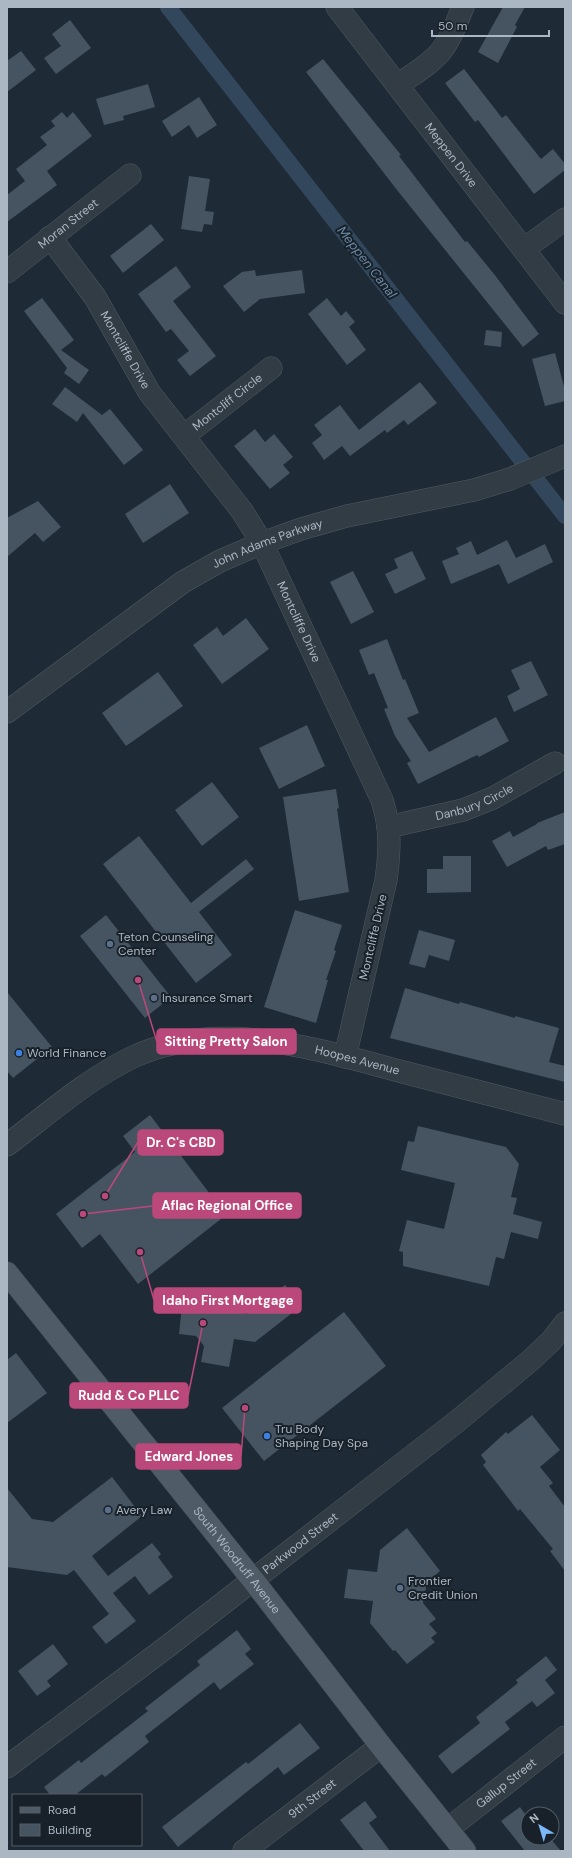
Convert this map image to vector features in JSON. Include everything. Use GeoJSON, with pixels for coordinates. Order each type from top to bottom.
{"type":"FeatureCollection","features":[{"type":"Feature","properties":{"kind":"main road","name":"South Woodruff Avenue"},"geometry":{"type":"LineString","coordinates":[[7,1272],[253,1580],[381,1746],[465,1851]]}},
{"type":"Feature","properties":{"kind":"street","name":"Meppen Drive"},"geometry":{"type":"LineString","coordinates":[[337,7],[565,303]]}},
{"type":"Feature","properties":{"kind":"street"},"geometry":{"type":"LineString","coordinates":[[398,85],[432,61],[443,49],[464,7]]}},
{"type":"Feature","properties":{"kind":"street","name":"Moran Street"},"geometry":{"type":"LineString","coordinates":[[7,272],[130,175]]}},
{"type":"Feature","properties":{"kind":"street"},"geometry":{"type":"LineString","coordinates":[[524,249],[565,219]]}},
{"type":"Feature","properties":{"kind":"street","name":"Montcliffe Drive"},"geometry":{"type":"LineString","coordinates":[[50,237],[95,297],[150,392],[242,511],[262,543],[382,800],[388,819],[390,851],[386,880],[344,1057]]}},
{"type":"Feature","properties":{"kind":"street","name":"Montcliff Circle"},"geometry":{"type":"LineString","coordinates":[[184,436],[271,368]]}},
{"type":"Feature","properties":{"kind":"street","name":"John Adams Parkway"},"geometry":{"type":"LineString","coordinates":[[7,712],[183,582],[220,561],[262,543],[347,516],[474,490],[519,476],[565,456]]}},
{"type":"Feature","properties":{"kind":"street","name":"Danbury Circle"},"geometry":{"type":"LineString","coordinates":[[388,827],[463,810],[493,798],[554,763]]}},
{"type":"Feature","properties":{"kind":"street","name":"Hoopes Avenue"},"geometry":{"type":"LineString","coordinates":[[7,1145],[105,1071],[134,1057],[181,1041],[260,1039],[344,1057],[565,1114]]}},
{"type":"Feature","properties":{"kind":"street","name":"Parkwood Street"},"geometry":{"type":"LineString","coordinates":[[7,1767],[253,1580],[507,1380],[551,1341],[565,1323]]}},
{"type":"Feature","properties":{"kind":"street","name":"Gallup Street"},"geometry":{"type":"LineString","coordinates":[[448,1829],[565,1737]]}},
{"type":"Feature","properties":{"kind":"street","name":"9th Street"},"geometry":{"type":"LineString","coordinates":[[244,1851],[381,1746]]}},
{"type":"Feature","properties":{"kind":"building"},"geometry":{"type":"Polygon","coordinates":[[[503,7],[525,7],[515,25],[517,27],[498,63],[478,52],[503,7]]]}},
{"type":"Feature","properties":{"kind":"building"},"geometry":{"type":"Polygon","coordinates":[[[70,20],[91,48],[56,74],[44,58],[61,46],[52,34],[70,20]]]}},
{"type":"Feature","properties":{"kind":"building"},"geometry":{"type":"Polygon","coordinates":[[[21,51],[36,70],[7,92],[7,61],[21,51]]]}},
{"type":"Feature","properties":{"kind":"building"},"geometry":{"type":"Polygon","coordinates":[[[323,59],[401,155],[399,156],[465,242],[467,241],[494,274],[539,334],[523,347],[397,190],[306,72],[323,59]]]}},
{"type":"Feature","properties":{"kind":"building"},"geometry":{"type":"Polygon","coordinates":[[[464,69],[502,118],[506,115],[541,159],[553,149],[565,164],[565,170],[534,194],[478,120],[475,122],[445,83],[464,69]]]}},
{"type":"Feature","properties":{"kind":"building"},"geometry":{"type":"Polygon","coordinates":[[[148,84],[155,107],[123,116],[124,120],[104,125],[96,99],[148,84]]]}},
{"type":"Feature","properties":{"kind":"building"},"geometry":{"type":"Polygon","coordinates":[[[199,97],[217,125],[197,138],[189,125],[172,137],[162,121],[199,97]]]}},
{"type":"Feature","properties":{"kind":"building"},"geometry":{"type":"Polygon","coordinates":[[[62,112],[67,118],[73,112],[92,136],[47,171],[57,185],[7,222],[7,195],[25,181],[16,169],[47,145],[40,137],[55,126],[51,121],[62,112]]]}},
{"type":"Feature","properties":{"kind":"building"},"geometry":{"type":"Polygon","coordinates":[[[189,176],[210,179],[205,211],[214,212],[212,225],[204,224],[202,232],[181,229],[189,176]]]}},
{"type":"Feature","properties":{"kind":"building"},"geometry":{"type":"Polygon","coordinates":[[[151,224],[164,240],[123,273],[110,256],[151,224]]]}},
{"type":"Feature","properties":{"kind":"building"},"geometry":{"type":"Polygon","coordinates":[[[176,266],[191,287],[173,301],[216,356],[190,376],[177,360],[189,351],[171,329],[166,332],[138,294],[176,266]]]}},
{"type":"Feature","properties":{"kind":"building"},"geometry":{"type":"Polygon","coordinates":[[[255,270],[256,276],[302,270],[305,293],[260,299],[244,312],[223,286],[242,272],[255,270]]]}},
{"type":"Feature","properties":{"kind":"building"},"geometry":{"type":"Polygon","coordinates":[[[42,298],[74,340],[61,350],[89,370],[79,384],[64,373],[67,368],[24,311],[42,298]]]}},
{"type":"Feature","properties":{"kind":"building"},"geometry":{"type":"Polygon","coordinates":[[[327,298],[341,316],[346,311],[355,322],[349,327],[366,350],[347,365],[308,314],[327,298]]]}},
{"type":"Feature","properties":{"kind":"building"},"geometry":{"type":"Polygon","coordinates":[[[486,330],[502,332],[501,347],[484,345],[486,330]]]}},
{"type":"Feature","properties":{"kind":"building"},"geometry":{"type":"Polygon","coordinates":[[[555,353],[565,390],[565,401],[545,406],[532,359],[555,353]]]}},
{"type":"Feature","properties":{"kind":"building"},"geometry":{"type":"Polygon","coordinates":[[[420,382],[437,403],[408,425],[404,420],[387,433],[385,430],[350,456],[342,446],[324,460],[312,443],[322,435],[314,425],[340,405],[359,430],[420,382]]]}},
{"type":"Feature","properties":{"kind":"building"},"geometry":{"type":"Polygon","coordinates":[[[65,387],[102,415],[110,409],[143,450],[124,465],[83,413],[77,422],[52,404],[65,387]]]}},
{"type":"Feature","properties":{"kind":"building"},"geometry":{"type":"Polygon","coordinates":[[[255,429],[265,442],[274,434],[293,457],[283,465],[290,473],[270,489],[234,446],[255,429]]]}},
{"type":"Feature","properties":{"kind":"building"},"geometry":{"type":"Polygon","coordinates":[[[170,484],[189,513],[143,543],[125,514],[170,484]]]}},
{"type":"Feature","properties":{"kind":"building"},"geometry":{"type":"Polygon","coordinates":[[[38,501],[61,527],[43,542],[35,533],[7,557],[7,518],[38,501]]]}},
{"type":"Feature","properties":{"kind":"building"},"geometry":{"type":"Polygon","coordinates":[[[507,540],[516,558],[545,544],[553,562],[508,584],[499,564],[451,584],[442,561],[459,554],[456,548],[471,541],[477,555],[507,540]]]}},
{"type":"Feature","properties":{"kind":"building"},"geometry":{"type":"Polygon","coordinates":[[[412,551],[426,579],[395,594],[385,574],[398,568],[394,559],[412,551]]]}},
{"type":"Feature","properties":{"kind":"building"},"geometry":{"type":"Polygon","coordinates":[[[353,571],[374,612],[351,624],[330,582],[353,571]]]}},
{"type":"Feature","properties":{"kind":"building"},"geometry":{"type":"Polygon","coordinates":[[[246,618],[269,649],[222,684],[193,645],[217,627],[223,636],[246,618]]]}},
{"type":"Feature","properties":{"kind":"building"},"geometry":{"type":"Polygon","coordinates":[[[387,639],[403,680],[405,679],[419,713],[407,718],[429,752],[496,717],[509,741],[479,757],[477,755],[418,784],[407,763],[411,761],[395,736],[384,709],[388,708],[374,673],[369,675],[359,650],[387,639]]]}},
{"type":"Feature","properties":{"kind":"building"},"geometry":{"type":"Polygon","coordinates":[[[531,661],[548,695],[514,712],[507,696],[520,689],[511,670],[531,661]]]}},
{"type":"Feature","properties":{"kind":"building"},"geometry":{"type":"Polygon","coordinates":[[[158,672],[183,706],[126,746],[102,713],[158,672]]]}},
{"type":"Feature","properties":{"kind":"building"},"geometry":{"type":"Polygon","coordinates":[[[307,725],[325,766],[279,789],[259,748],[307,725]]]}},
{"type":"Feature","properties":{"kind":"building"},"geometry":{"type":"Polygon","coordinates":[[[212,782],[239,817],[202,846],[175,810],[212,782]]]}},
{"type":"Feature","properties":{"kind":"building"},"geometry":{"type":"Polygon","coordinates":[[[336,789],[339,808],[337,809],[349,892],[299,901],[283,797],[336,789]]]}},
{"type":"Feature","properties":{"kind":"building"},"geometry":{"type":"Polygon","coordinates":[[[565,812],[565,844],[548,850],[546,846],[507,867],[492,841],[510,831],[513,837],[537,823],[565,812]]]}},
{"type":"Feature","properties":{"kind":"building"},"geometry":{"type":"Polygon","coordinates":[[[139,836],[191,903],[246,859],[254,869],[199,912],[232,955],[196,983],[103,864],[139,836]]]}},
{"type":"Feature","properties":{"kind":"building"},"geometry":{"type":"Polygon","coordinates":[[[443,856],[471,856],[471,892],[427,893],[427,869],[443,869],[443,856]]]}},
{"type":"Feature","properties":{"kind":"building"},"geometry":{"type":"Polygon","coordinates":[[[295,910],[342,925],[334,950],[336,951],[326,980],[328,980],[316,1023],[264,1007],[295,910]]]}},
{"type":"Feature","properties":{"kind":"building"},"geometry":{"type":"Polygon","coordinates":[[[106,915],[171,997],[145,1018],[80,936],[106,915]]]}},
{"type":"Feature","properties":{"kind":"building"},"geometry":{"type":"Polygon","coordinates":[[[419,930],[455,940],[449,961],[429,955],[425,968],[409,964],[419,930]]]}},
{"type":"Feature","properties":{"kind":"building"},"geometry":{"type":"Polygon","coordinates":[[[405,988],[459,1004],[460,1002],[515,1018],[515,1016],[559,1028],[549,1062],[565,1066],[565,1082],[390,1038],[405,988]]]}},
{"type":"Feature","properties":{"kind":"building"},"geometry":{"type":"Polygon","coordinates":[[[7,992],[52,1047],[13,1078],[7,1071],[7,992]]]}},
{"type":"Feature","properties":{"kind":"building"},"geometry":{"type":"Polygon","coordinates":[[[150,1115],[226,1215],[138,1284],[100,1234],[82,1248],[56,1214],[135,1152],[123,1136],[150,1115]]]}},
{"type":"Feature","properties":{"kind":"building"},"geometry":{"type":"Polygon","coordinates":[[[418,1126],[506,1147],[519,1164],[511,1197],[517,1198],[513,1214],[542,1222],[538,1239],[511,1232],[504,1259],[496,1257],[489,1286],[403,1266],[403,1252],[399,1251],[407,1220],[444,1229],[455,1183],[401,1170],[408,1141],[414,1142],[418,1126]]]}},
{"type":"Feature","properties":{"kind":"building"},"geometry":{"type":"Polygon","coordinates":[[[285,1285],[301,1306],[255,1342],[234,1339],[229,1367],[201,1362],[204,1346],[196,1336],[179,1334],[182,1306],[248,1314],[285,1285]]]}},
{"type":"Feature","properties":{"kind":"building"},"geometry":{"type":"Polygon","coordinates":[[[344,1312],[386,1366],[264,1461],[222,1408],[344,1312]]]}},
{"type":"Feature","properties":{"kind":"building"},"geometry":{"type":"Polygon","coordinates":[[[16,1353],[47,1393],[7,1423],[7,1360],[16,1353]]]}},
{"type":"Feature","properties":{"kind":"building"},"geometry":{"type":"Polygon","coordinates":[[[532,1415],[560,1450],[540,1467],[553,1483],[549,1486],[565,1507],[565,1571],[550,1551],[553,1549],[520,1509],[518,1511],[483,1465],[486,1462],[481,1455],[506,1432],[508,1434],[532,1415]]]}},
{"type":"Feature","properties":{"kind":"building"},"geometry":{"type":"Polygon","coordinates":[[[112,1477],[142,1516],[92,1556],[108,1576],[152,1543],[161,1554],[158,1557],[173,1577],[149,1595],[135,1576],[113,1593],[136,1621],[106,1644],[92,1627],[109,1614],[74,1570],[67,1575],[7,1567],[7,1488],[32,1519],[53,1522],[112,1477]]]}},
{"type":"Feature","properties":{"kind":"building"},"geometry":{"type":"Polygon","coordinates":[[[407,1528],[440,1571],[427,1582],[423,1603],[436,1619],[429,1624],[437,1633],[431,1638],[435,1642],[407,1664],[395,1650],[393,1651],[370,1623],[373,1601],[344,1598],[348,1569],[377,1572],[380,1550],[407,1528]]]}},
{"type":"Feature","properties":{"kind":"building"},"geometry":{"type":"Polygon","coordinates":[[[237,1630],[251,1649],[245,1654],[254,1664],[220,1690],[214,1682],[145,1736],[149,1742],[105,1777],[102,1774],[76,1794],[49,1794],[44,1787],[79,1760],[81,1763],[148,1711],[145,1708],[200,1665],[197,1661],[237,1630]]]}},
{"type":"Feature","properties":{"kind":"building"},"geometry":{"type":"Polygon","coordinates":[[[53,1644],[68,1664],[47,1681],[51,1686],[37,1696],[18,1671],[53,1644]]]}},
{"type":"Feature","properties":{"kind":"building"},"geometry":{"type":"Polygon","coordinates":[[[546,1656],[557,1670],[545,1680],[555,1693],[537,1707],[532,1701],[505,1722],[510,1729],[452,1774],[438,1756],[480,1723],[476,1717],[518,1683],[516,1680],[546,1656]]]}},
{"type":"Feature","properties":{"kind":"building"},"geometry":{"type":"Polygon","coordinates":[[[300,1723],[320,1748],[284,1775],[278,1767],[178,1847],[162,1827],[246,1762],[248,1764],[300,1723]]]}},
{"type":"Feature","properties":{"kind":"building"},"geometry":{"type":"Polygon","coordinates":[[[365,1801],[377,1817],[369,1823],[390,1851],[364,1851],[340,1820],[365,1801]]]}},
{"type":"Feature","properties":{"kind":"building"},"geometry":{"type":"Polygon","coordinates":[[[520,1807],[520,1845],[501,1821],[520,1807]]]}},
{"type":"Feature","properties":{"kind":"building"},"geometry":{"type":"Polygon","coordinates":[[[521,1846],[557,1846],[561,1851],[525,1851],[521,1846]]]}},
{"type":"Feature","properties":{"kind":"waterway","name":"Meppen Canal"},"geometry":{"type":"LineString","coordinates":[[168,7],[565,516]]}},
{"type":"Feature","properties":{"kind":"place","name":"Teton Counseling Center"},"geometry":{"type":"Point","coordinates":[110,944]}},
{"type":"Feature","properties":{"kind":"place","name":"Sitting Pretty Salon"},"geometry":{"type":"Point","coordinates":[138,980]}},
{"type":"Feature","properties":{"kind":"place","name":"Insurance Smart"},"geometry":{"type":"Point","coordinates":[154,998]}},
{"type":"Feature","properties":{"kind":"place","name":"World Finance"},"geometry":{"type":"Point","coordinates":[19,1053]}},
{"type":"Feature","properties":{"kind":"place","name":"Dr. C's CBD"},"geometry":{"type":"Point","coordinates":[105,1196]}},
{"type":"Feature","properties":{"kind":"place","name":"Aflac Regional Office"},"geometry":{"type":"Point","coordinates":[83,1214]}},
{"type":"Feature","properties":{"kind":"place","name":"Idaho First Mortgage"},"geometry":{"type":"Point","coordinates":[140,1252]}},
{"type":"Feature","properties":{"kind":"place","name":"Rudd & Co PLLC"},"geometry":{"type":"Point","coordinates":[203,1323]}},
{"type":"Feature","properties":{"kind":"place","name":"Edward Jones"},"geometry":{"type":"Point","coordinates":[245,1408]}},
{"type":"Feature","properties":{"kind":"place","name":"Tru Body Shaping Day Spa"},"geometry":{"type":"Point","coordinates":[267,1436]}},
{"type":"Feature","properties":{"kind":"place","name":"Avery Law"},"geometry":{"type":"Point","coordinates":[108,1510]}},
{"type":"Feature","properties":{"kind":"place","name":"Frontier Credit Union"},"geometry":{"type":"Point","coordinates":[400,1588]}}]}
